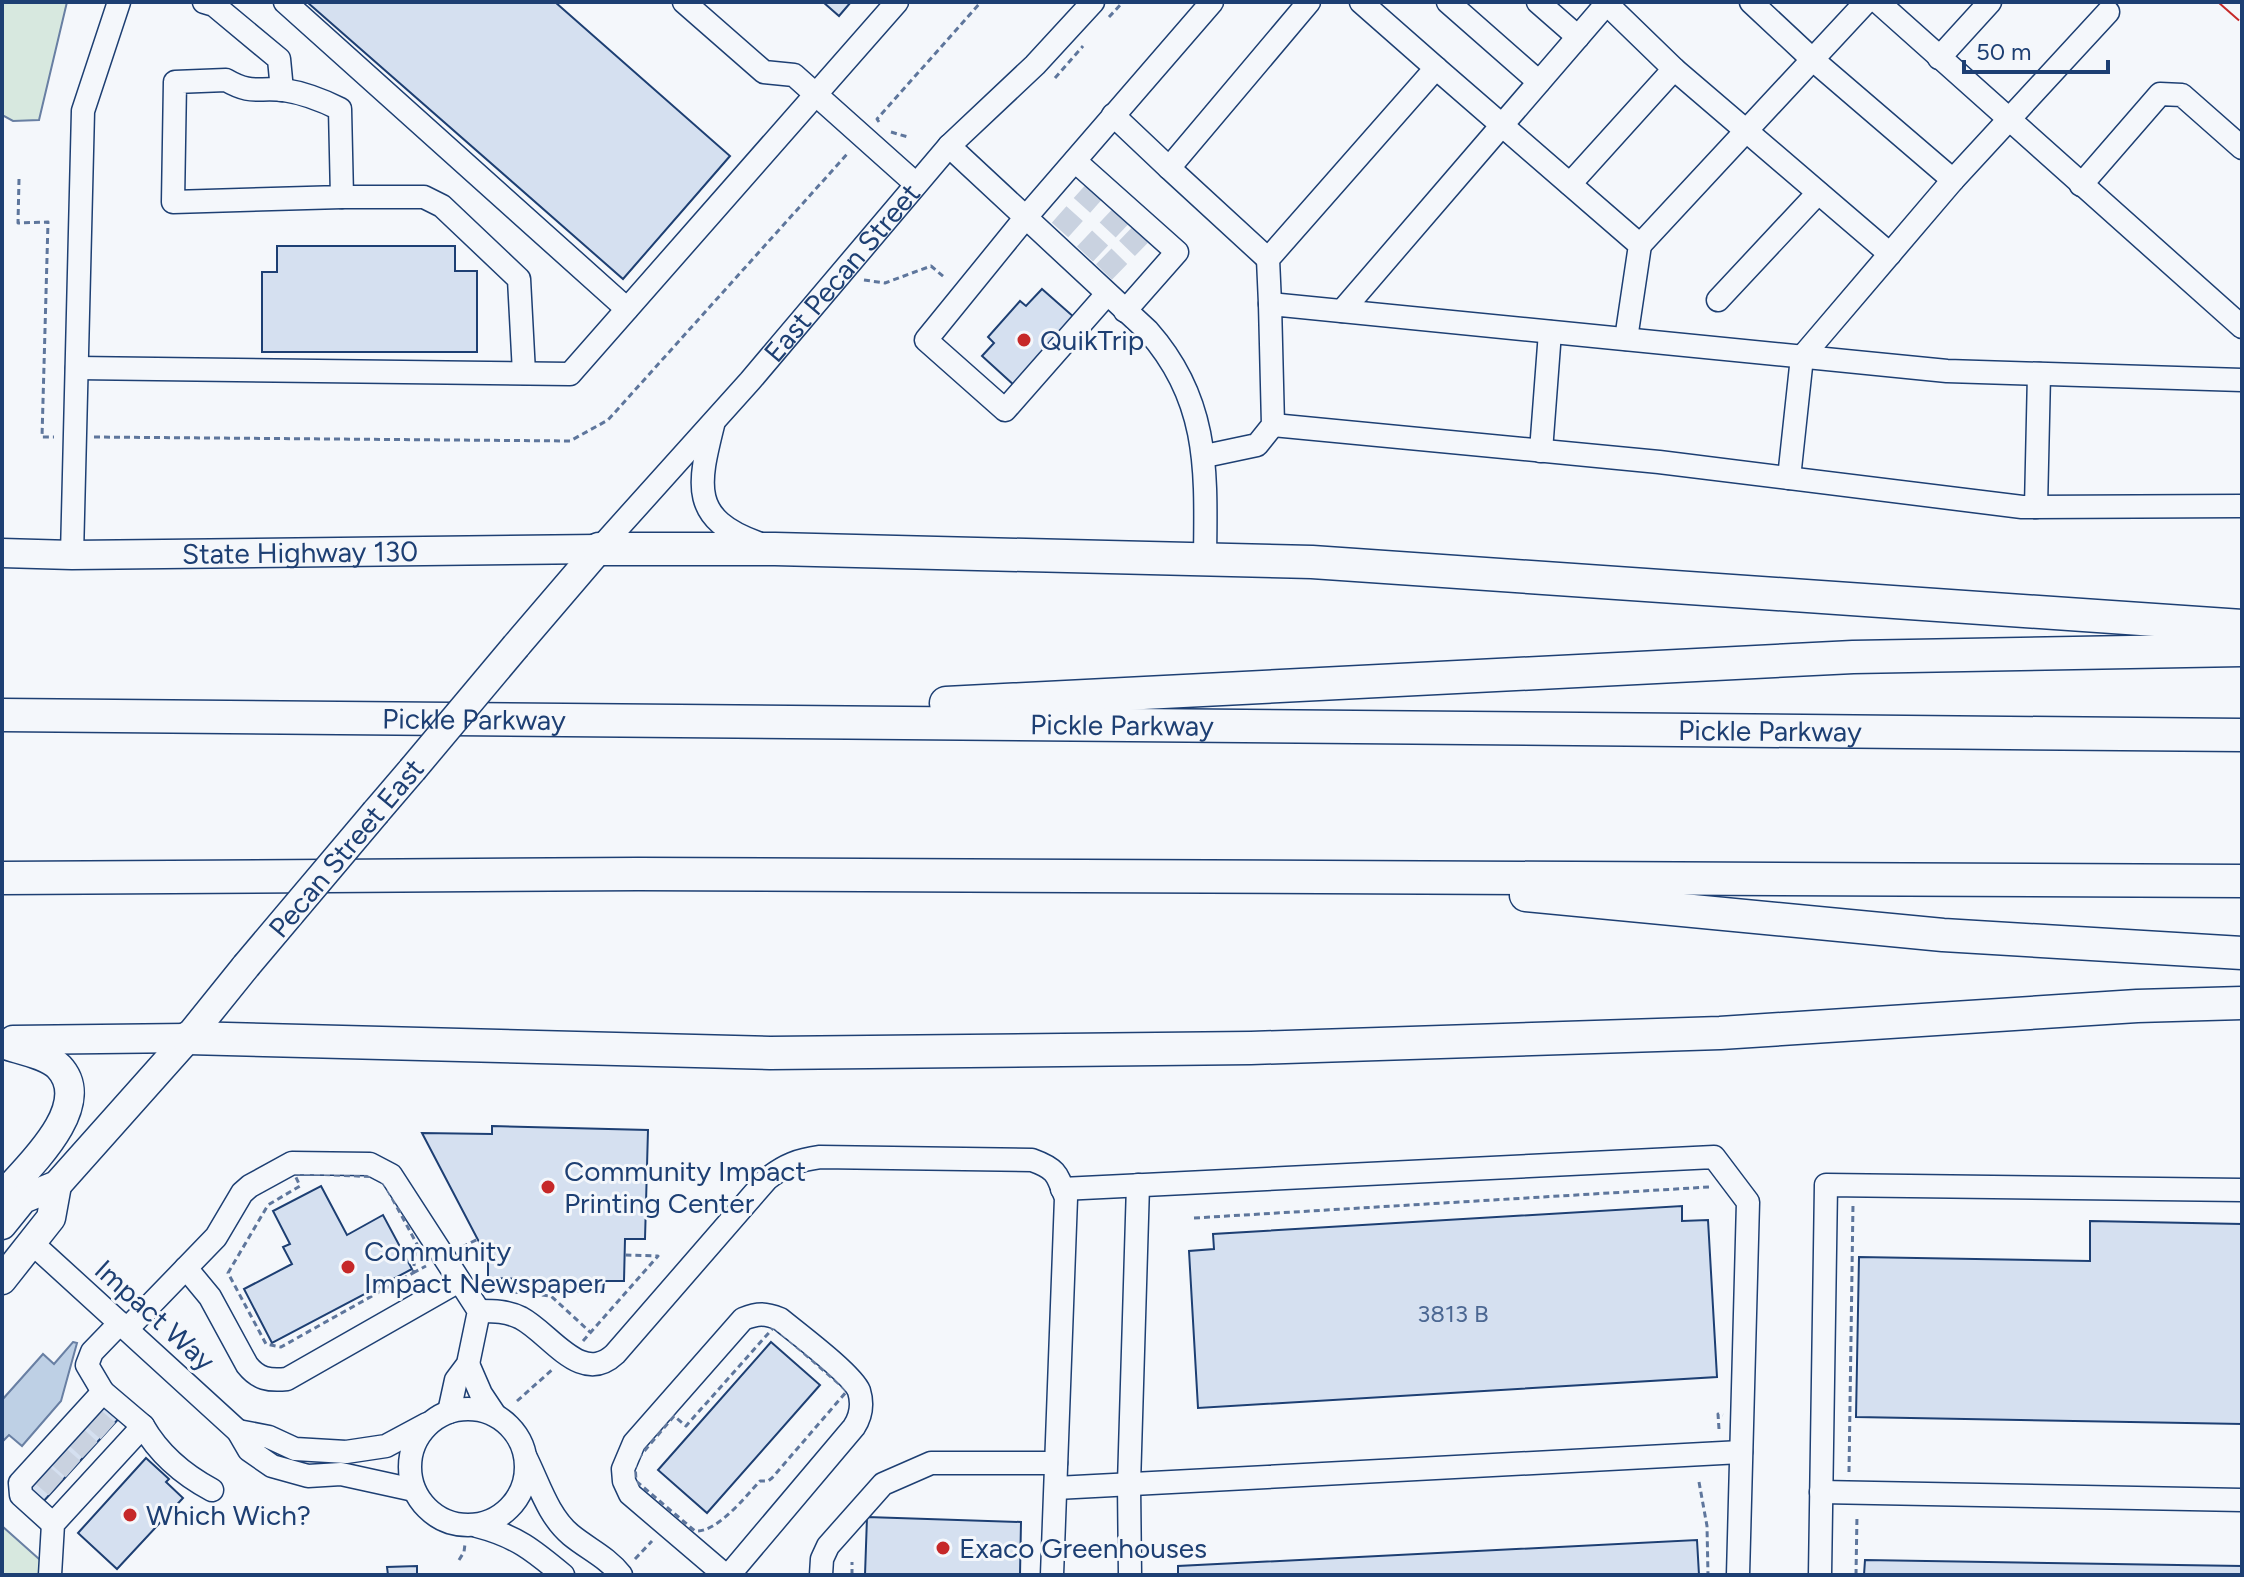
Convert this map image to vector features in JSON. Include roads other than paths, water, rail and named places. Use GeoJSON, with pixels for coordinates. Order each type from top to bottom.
{"type":"FeatureCollection","features":[{"type":"Feature","properties":{"kind":"highway"},"geometry":{"type":"LineString","coordinates":[[599,549],[775,549],[1312,562],[2242,626]]}},
{"type":"Feature","properties":{"kind":"highway"},"geometry":{"type":"LineString","coordinates":[[620,719],[1853,657],[2242,650]]}},
{"type":"Feature","properties":{"kind":"highway","name":"Pickle Parkway"},"geometry":{"type":"LineString","coordinates":[[2,715],[2242,735]]}},
{"type":"Feature","properties":{"kind":"highway"},"geometry":{"type":"LineString","coordinates":[[2,878],[622,874],[2242,881]]}},
{"type":"Feature","properties":{"kind":"highway"},"geometry":{"type":"LineString","coordinates":[[1320,876],[1943,935],[2242,953]]}},
{"type":"Feature","properties":{"kind":"highway"},"geometry":{"type":"LineString","coordinates":[[188,1038],[770,1053],[1251,1048],[1720,1033],[2137,1006],[2242,1003]]}},
{"type":"Feature","properties":{"kind":"main road","name":"State Highway 130"},"geometry":{"type":"LineString","coordinates":[[2,553],[72,555],[599,549]]}},
{"type":"Feature","properties":{"kind":"main road","name":"Pecan Street East"},"geometry":{"type":"LineString","coordinates":[[188,1038],[599,549]]}},
{"type":"Feature","properties":{"kind":"main road"},"geometry":{"type":"LineString","coordinates":[[2,1042],[188,1038]]}},
{"type":"Feature","properties":{"kind":"main road"},"geometry":{"type":"LineString","coordinates":[[2,1225],[23,1199],[57,1185],[188,1038]]}},
{"type":"Feature","properties":{"kind":"main road"},"geometry":{"type":"LineString","coordinates":[[2,1042],[49,1060],[60,1068],[67,1082],[69,1099],[67,1115],[53,1137],[2,1196]]}},
{"type":"Feature","properties":{"kind":"main road"},"geometry":{"type":"LineString","coordinates":[[2,1280],[51,1218],[57,1185]]}},
{"type":"Feature","properties":{"kind":"street"},"geometry":{"type":"LineString","coordinates":[[72,555],[83,111],[119,2]]}},
{"type":"Feature","properties":{"kind":"street"},"geometry":{"type":"LineString","coordinates":[[204,2],[214,5],[279,59],[282,90]]}},
{"type":"Feature","properties":{"kind":"street"},"geometry":{"type":"LineString","coordinates":[[285,2],[627,309]]}},
{"type":"Feature","properties":{"kind":"street"},"geometry":{"type":"LineString","coordinates":[[684,2],[764,72],[794,75],[916,184]]}},
{"type":"Feature","properties":{"kind":"street"},"geometry":{"type":"LineString","coordinates":[[77,368],[570,374],[897,2]]}},
{"type":"Feature","properties":{"kind":"street","name":"East Pecan Street"},"geometry":{"type":"LineString","coordinates":[[599,549],[949,146],[1035,65],[1093,2]]}},
{"type":"Feature","properties":{"kind":"street"},"geometry":{"type":"LineString","coordinates":[[1102,283],[1005,410],[926,340],[1026,217],[1212,2]]}},
{"type":"Feature","properties":{"kind":"street"},"geometry":{"type":"LineString","coordinates":[[1169,168],[1309,2]]}},
{"type":"Feature","properties":{"kind":"street"},"geometry":{"type":"LineString","coordinates":[[1448,2],[1539,82]]}},
{"type":"Feature","properties":{"kind":"street"},"geometry":{"type":"LineString","coordinates":[[1538,2],[1578,37]]}},
{"type":"Feature","properties":{"kind":"street"},"geometry":{"type":"LineString","coordinates":[[1751,2],[1812,59],[1953,180]]}},
{"type":"Feature","properties":{"kind":"street"},"geometry":{"type":"LineString","coordinates":[[1626,339],[1640,245],[1866,2]]}},
{"type":"Feature","properties":{"kind":"street"},"geometry":{"type":"LineString","coordinates":[[1878,2],[2242,327]]}},
{"type":"Feature","properties":{"kind":"street"},"geometry":{"type":"LineString","coordinates":[[1939,58],[1990,2]]}},
{"type":"Feature","properties":{"kind":"street"},"geometry":{"type":"LineString","coordinates":[[1342,311],[1607,3],[1674,69],[1890,254]]}},
{"type":"Feature","properties":{"kind":"street"},"geometry":{"type":"LineString","coordinates":[[1373,6],[1436,68],[1640,245]]}},
{"type":"Feature","properties":{"kind":"street"},"geometry":{"type":"LineString","coordinates":[[1789,478],[1802,357],[1953,180],[2108,12]]}},
{"type":"Feature","properties":{"kind":"street"},"geometry":{"type":"LineString","coordinates":[[1205,456],[1257,445],[1273,425],[1268,259],[1436,68]]}},
{"type":"Feature","properties":{"kind":"street"},"geometry":{"type":"LineString","coordinates":[[1570,184],[1674,69]]}},
{"type":"Feature","properties":{"kind":"street"},"geometry":{"type":"LineString","coordinates":[[342,197],[340,109],[313,96],[282,90],[243,90],[226,80],[175,82],[173,202],[424,197],[442,206],[519,279],[524,373]]}},
{"type":"Feature","properties":{"kind":"street"},"geometry":{"type":"LineString","coordinates":[[2081,185],[2160,94],[2182,95],[2242,148]]}},
{"type":"Feature","properties":{"kind":"street"},"geometry":{"type":"LineString","coordinates":[[1113,115],[1268,259]]}},
{"type":"Feature","properties":{"kind":"street"},"geometry":{"type":"LineString","coordinates":[[949,146],[1026,217],[1056,236],[1080,259],[1165,351],[1182,378],[1205,456],[1205,559]]}},
{"type":"Feature","properties":{"kind":"street"},"geometry":{"type":"LineString","coordinates":[[1075,161],[1097,189],[1144,230],[1177,252],[1125,311]]}},
{"type":"Feature","properties":{"kind":"street"},"geometry":{"type":"LineString","coordinates":[[1718,300],[1818,193]]}},
{"type":"Feature","properties":{"kind":"street"},"geometry":{"type":"LineString","coordinates":[[1270,304],[1947,371],[2242,380]]}},
{"type":"Feature","properties":{"kind":"street"},"geometry":{"type":"LineString","coordinates":[[1541,451],[1550,332]]}},
{"type":"Feature","properties":{"kind":"street"},"geometry":{"type":"LineString","coordinates":[[2036,507],[2039,374]]}},
{"type":"Feature","properties":{"kind":"street"},"geometry":{"type":"LineString","coordinates":[[713,421],[701,472],[703,496],[712,516],[731,534],[775,549]]}},
{"type":"Feature","properties":{"kind":"street"},"geometry":{"type":"LineString","coordinates":[[1273,425],[1541,451],[2036,507],[2242,506]]}},
{"type":"Feature","properties":{"kind":"street"},"geometry":{"type":"LineString","coordinates":[[479,1311],[503,1311],[518,1316],[568,1355],[584,1364],[596,1365],[607,1362],[767,1179],[785,1165],[820,1157],[1032,1160],[1056,1171],[1066,1198],[1052,1575]]}},
{"type":"Feature","properties":{"kind":"street"},"geometry":{"type":"LineString","coordinates":[[1062,1189],[1714,1157],[1748,1202],[1738,1575]]}},
{"type":"Feature","properties":{"kind":"street"},"geometry":{"type":"LineString","coordinates":[[212,1490],[193,1480],[154,1446],[143,1426],[103,1392],[87,1365],[92,1352],[216,1237],[242,1193],[250,1186],[292,1163],[370,1164],[383,1168],[391,1175],[479,1311],[468,1364],[456,1380],[441,1416],[419,1436],[410,1462],[414,1490],[429,1512],[446,1522],[470,1533],[505,1533],[563,1575]]}},
{"type":"Feature","properties":{"kind":"street"},"geometry":{"type":"LineString","coordinates":[[1130,1575],[1129,1484],[1138,1185]]}},
{"type":"Feature","properties":{"kind":"street"},"geometry":{"type":"LineString","coordinates":[[1820,1575],[1826,1185],[2242,1190]]}},
{"type":"Feature","properties":{"kind":"street","name":"Impact Way"},"geometry":{"type":"LineString","coordinates":[[32,1243],[238,1431],[249,1450],[272,1466],[308,1476],[341,1474],[414,1490]]}},
{"type":"Feature","properties":{"kind":"street"},"geometry":{"type":"LineString","coordinates":[[186,1268],[210,1297],[247,1365],[254,1374],[273,1380],[287,1379],[459,1281]]}},
{"type":"Feature","properties":{"kind":"street"},"geometry":{"type":"LineString","coordinates":[[757,1313],[768,1314],[780,1319],[854,1382],[861,1405],[860,1418],[727,1575],[630,1494],[623,1469],[634,1443],[743,1319],[757,1313]]}},
{"type":"Feature","properties":{"kind":"street"},"geometry":{"type":"LineString","coordinates":[[468,1364],[481,1394],[495,1415],[511,1427],[519,1438],[554,1518],[571,1535],[613,1565],[627,1568]]}},
{"type":"Feature","properties":{"kind":"street"},"geometry":{"type":"LineString","coordinates":[[53,1524],[21,1495],[20,1483],[44,1476],[78,1439],[96,1419],[103,1392]]}},
{"type":"Feature","properties":{"kind":"street"},"geometry":{"type":"LineString","coordinates":[[441,1416],[471,1409],[495,1415]]}},
{"type":"Feature","properties":{"kind":"street","name":"Impact Way"},"geometry":{"type":"LineString","coordinates":[[238,1431],[269,1437],[295,1449],[346,1452],[386,1446],[441,1416]]}},
{"type":"Feature","properties":{"kind":"street"},"geometry":{"type":"LineString","coordinates":[[96,1419],[125,1446]]}},
{"type":"Feature","properties":{"kind":"street"},"geometry":{"type":"LineString","coordinates":[[50,1575],[53,1524],[143,1426]]}},
{"type":"Feature","properties":{"kind":"street"},"geometry":{"type":"LineString","coordinates":[[78,1439],[108,1465]]}},
{"type":"Feature","properties":{"kind":"street"},"geometry":{"type":"LineString","coordinates":[[1056,1488],[1741,1452]]}},
{"type":"Feature","properties":{"kind":"street"},"geometry":{"type":"LineString","coordinates":[[470,1533],[513,1506],[523,1488],[526,1457]]}},
{"type":"Feature","properties":{"kind":"street"},"geometry":{"type":"LineString","coordinates":[[60,1458],[90,1485]]}},
{"type":"Feature","properties":{"kind":"street"},"geometry":{"type":"LineString","coordinates":[[821,1575],[822,1559],[828,1546],[883,1484],[931,1463],[1056,1463]]}},
{"type":"Feature","properties":{"kind":"street"},"geometry":{"type":"LineString","coordinates":[[44,1476],[73,1503]]}},
{"type":"Feature","properties":{"kind":"street"},"geometry":{"type":"LineString","coordinates":[[1821,1492],[2242,1500]]}},
{"type":"Feature","properties":{"kind":"water"},"geometry":{"type":"Polygon","coordinates":[[[73,1342],[77,1343],[61,1401],[22,1446],[9,1435],[2,1442],[2,1400],[43,1354],[54,1364],[73,1342]]]}},
{"type":"Feature","properties":{"kind":"tunnel"},"geometry":{"type":"LineString","coordinates":[[1060,230],[1093,193]]}},
{"type":"Feature","properties":{"kind":"tunnel"},"geometry":{"type":"LineString","coordinates":[[1085,254],[1120,217]]}},
{"type":"Feature","properties":{"kind":"tunnel"},"geometry":{"type":"LineString","coordinates":[[1104,272],[1140,235]]}},
{"type":"Feature","properties":{"kind":"tunnel"},"geometry":{"type":"LineString","coordinates":[[92,1417],[108,1431]]}},
{"type":"Feature","properties":{"kind":"tunnel"},"geometry":{"type":"LineString","coordinates":[[75,1436],[90,1450]]}},
{"type":"Feature","properties":{"kind":"tunnel"},"geometry":{"type":"LineString","coordinates":[[57,1455],[73,1469]]}},
{"type":"Feature","properties":{"kind":"tunnel"},"geometry":{"type":"LineString","coordinates":[[40,1473],[56,1487]]}},
{"type":"Feature","properties":{"kind":"place","name":"QuikTrip"},"geometry":{"type":"Point","coordinates":[1024,340]}},
{"type":"Feature","properties":{"kind":"place","name":"Community Impact Printing Center"},"geometry":{"type":"Point","coordinates":[548,1187]}},
{"type":"Feature","properties":{"kind":"place","name":"Community Impact Newspaper"},"geometry":{"type":"Point","coordinates":[348,1267]}},
{"type":"Feature","properties":{"kind":"place","name":"Which Wich?"},"geometry":{"type":"Point","coordinates":[130,1515]}},
{"type":"Feature","properties":{"kind":"place","name":"Exaco Greenhouses"},"geometry":{"type":"Point","coordinates":[943,1548]}}]}
